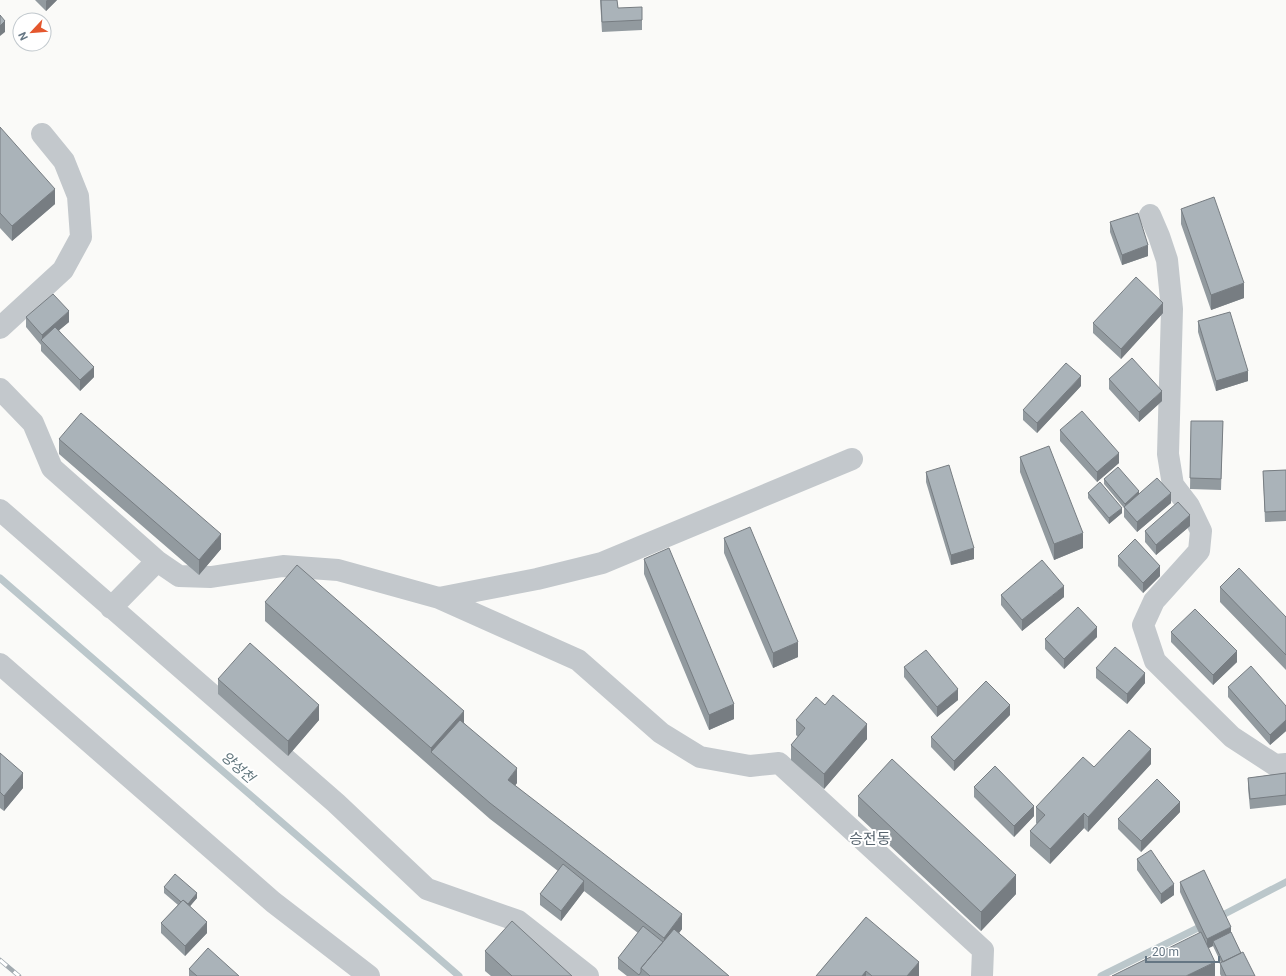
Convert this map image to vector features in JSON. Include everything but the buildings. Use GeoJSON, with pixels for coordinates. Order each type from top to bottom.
{"type":"FeatureCollection","features":[{"type":"Feature","properties":{"kind":"street"},"geometry":{"type":"LineString","coordinates":[[0,328],[63,270],[81,237],[78,196],[64,161],[42,134]]}},
{"type":"Feature","properties":{"kind":"street"},"geometry":{"type":"LineString","coordinates":[[1150,215],[1159,236],[1166,260],[1172,309],[1168,454],[1173,485],[1188,506],[1201,531],[1199,551],[1154,601],[1143,625],[1155,661],[1232,737],[1275,766],[1286,764]]}},
{"type":"Feature","properties":{"kind":"street"},"geometry":{"type":"LineString","coordinates":[[0,389],[33,423],[52,468],[157,561],[179,576],[211,577],[283,566],[338,570],[439,598],[578,660],[661,733],[700,757],[750,766],[779,763],[983,950],[982,976]]}},
{"type":"Feature","properties":{"kind":"street"},"geometry":{"type":"LineString","coordinates":[[439,598],[537,579],[602,563],[852,458]]}},
{"type":"Feature","properties":{"kind":"street"},"geometry":{"type":"LineString","coordinates":[[0,510],[336,803],[426,889],[518,921],[588,976]]}},
{"type":"Feature","properties":{"kind":"street"},"geometry":{"type":"LineString","coordinates":[[111,608],[157,561]]}},
{"type":"Feature","properties":{"kind":"street"},"geometry":{"type":"LineString","coordinates":[[0,664],[272,902],[369,976]]}},
{"type":"Feature","properties":{"kind":"waterway","name":"양성천"},"geometry":{"type":"LineString","coordinates":[[0,578],[459,976]]}},
{"type":"Feature","properties":{"kind":"waterway"},"geometry":{"type":"LineString","coordinates":[[1217,918],[1286,882]]}},
{"type":"Feature","properties":{"kind":"waterway"},"geometry":{"type":"LineString","coordinates":[[1101,976],[1204,925]]}},
{"type":"Feature","properties":{"kind":"railway"},"geometry":{"type":"LineString","coordinates":[[0,960],[19,976]]}},
{"type":"Feature","properties":{"kind":"district","name":"승전동"},"geometry":{"type":"Point","coordinates":[870,839]}}]}
